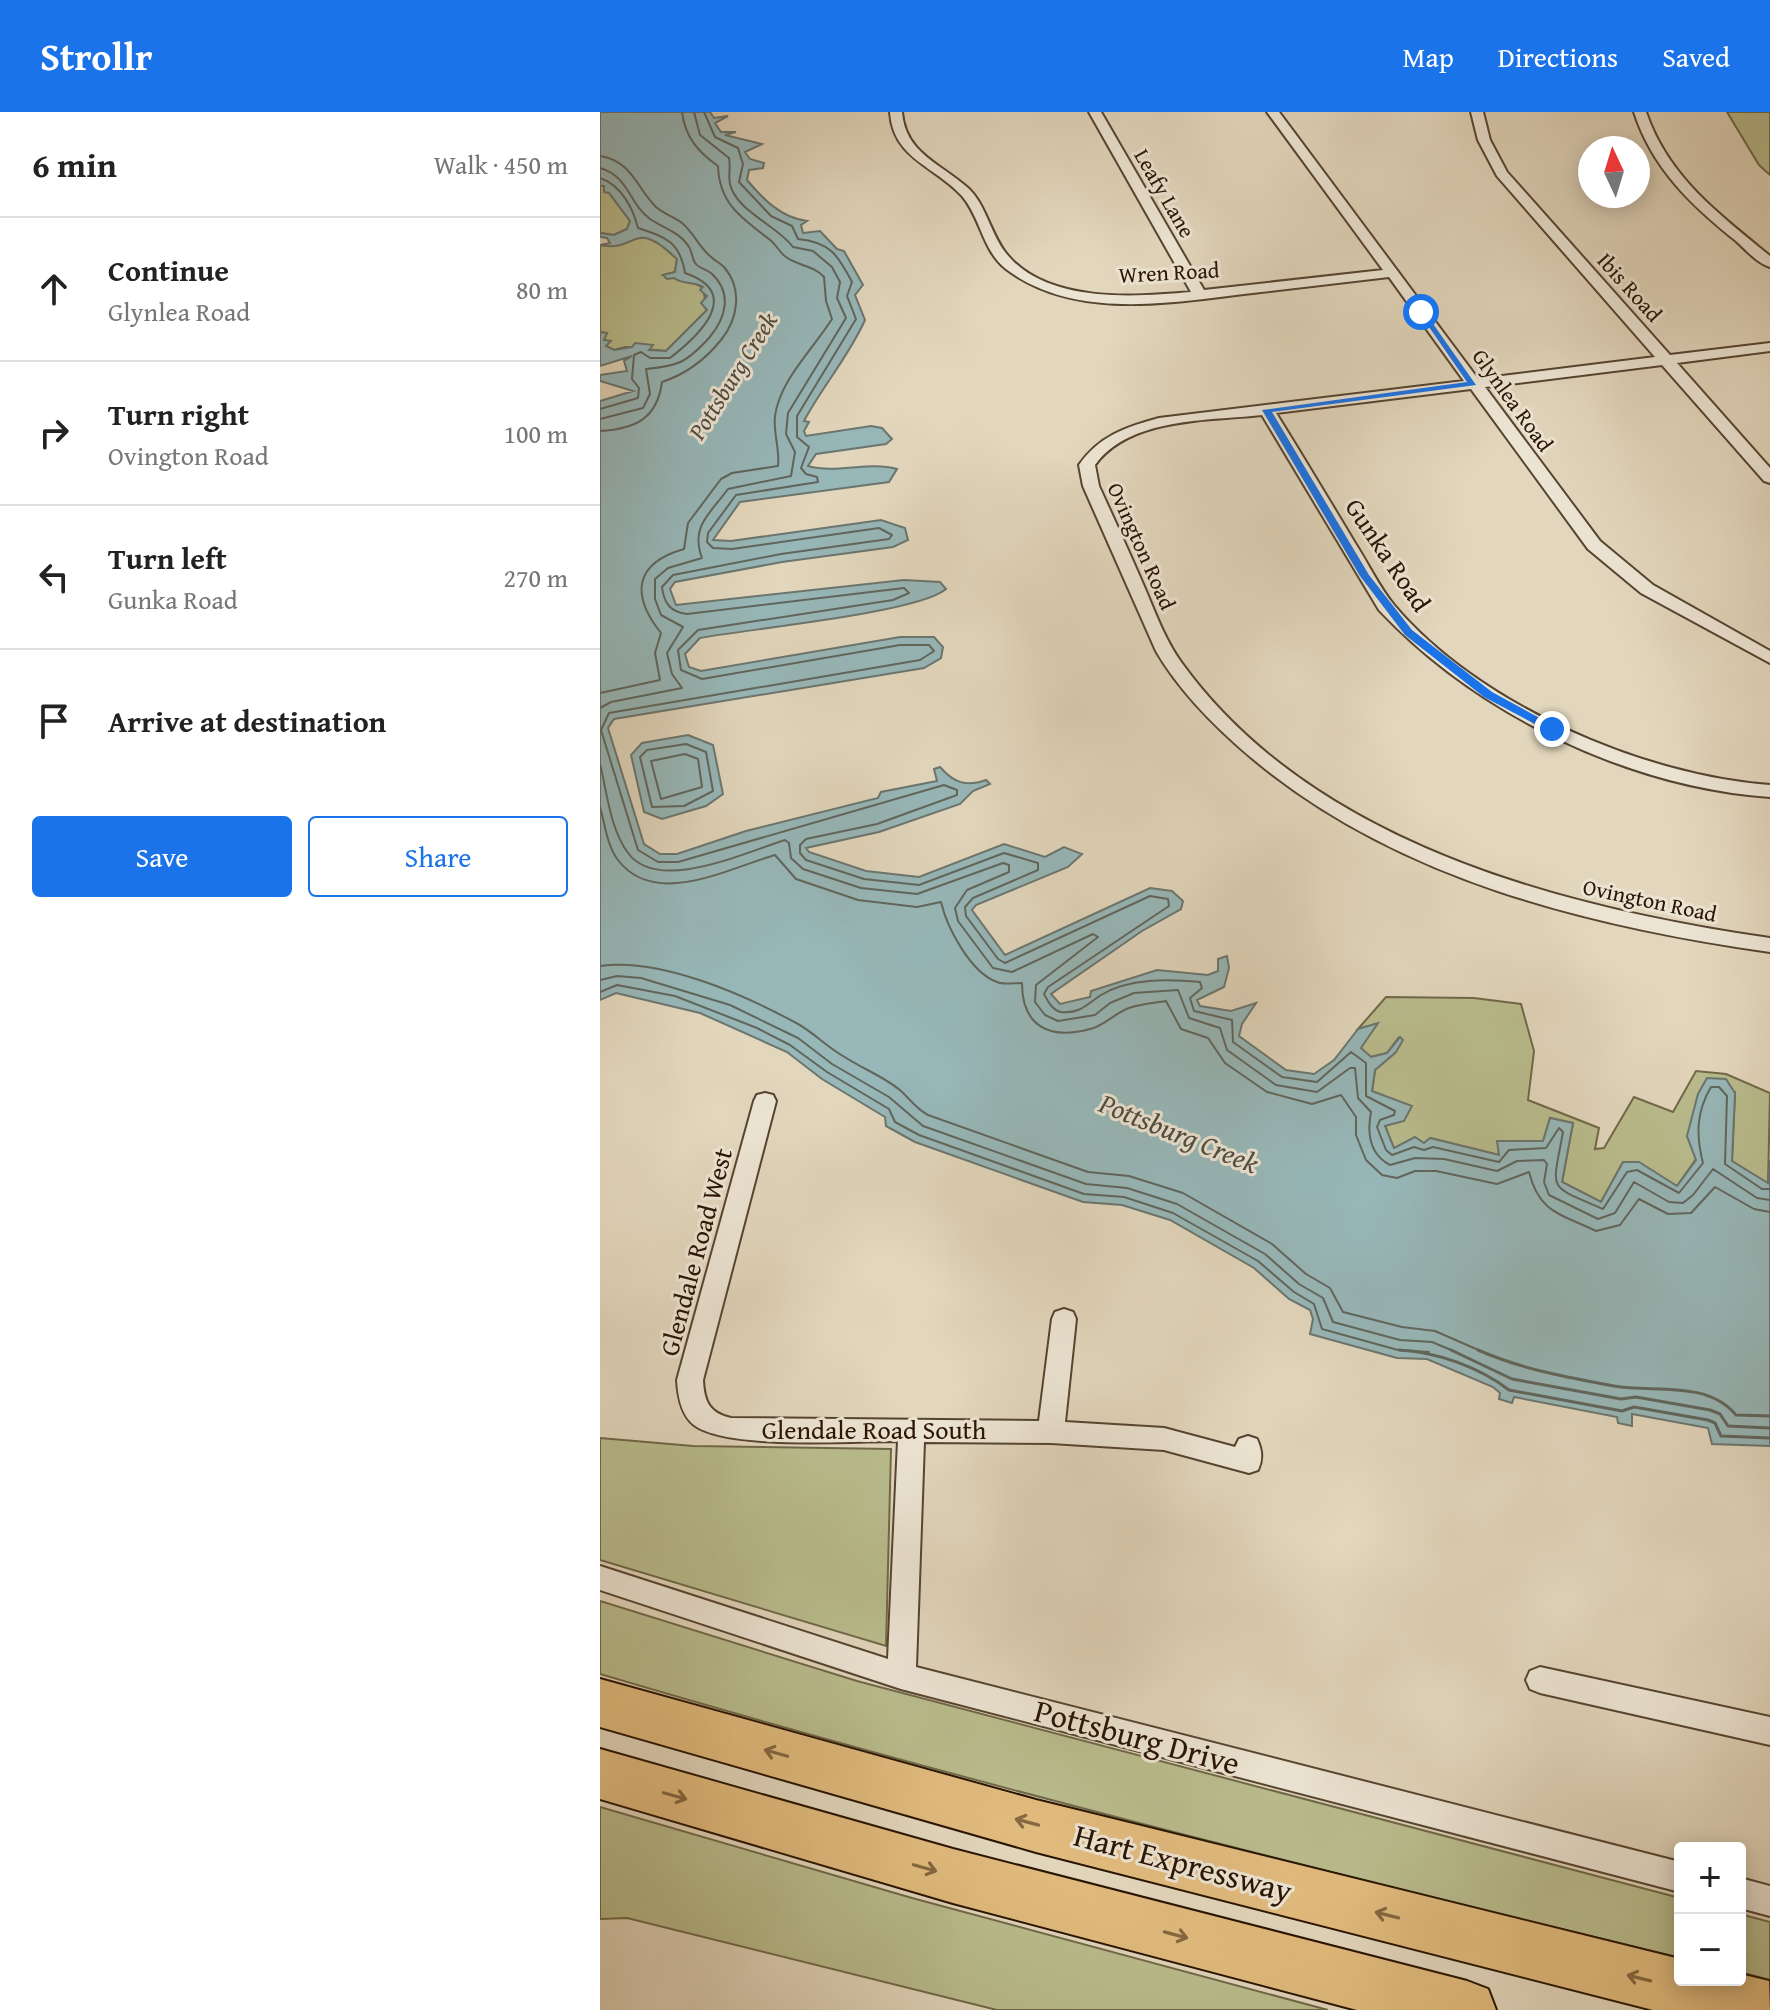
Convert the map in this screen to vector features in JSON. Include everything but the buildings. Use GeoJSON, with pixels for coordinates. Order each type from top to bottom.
{"type":"FeatureCollection","features":[{"type":"Feature","properties":{"kind":"highway","name":"Hart Expressway"},"geometry":{"type":"LineString","coordinates":[[600,1703],[996,1815],[1769,2010]]}},
{"type":"Feature","properties":{"kind":"highway"},"geometry":{"type":"LineString","coordinates":[[600,1774],[953,1876],[1467,2010]]}},
{"type":"Feature","properties":{"kind":"street","name":"Wren Road"},"geometry":{"type":"LineString","coordinates":[[896,112],[897,132],[901,139],[918,157],[973,201],[995,249],[1020,272],[1061,290],[1099,297],[1149,299],[1391,273]]}},
{"type":"Feature","properties":{"kind":"street","name":"Leafy Lane"},"geometry":{"type":"LineString","coordinates":[[1095,112],[1200,295]]}},
{"type":"Feature","properties":{"kind":"street","name":"Glynlea Road"},"geometry":{"type":"LineString","coordinates":[[1273,112],[1581,531],[1614,564],[1647,589],[1770,658]]}},
{"type":"Feature","properties":{"kind":"street","name":"Ibis Road"},"geometry":{"type":"LineString","coordinates":[[1477,112],[1484,140],[1501,173],[1770,478]]}},
{"type":"Feature","properties":{"kind":"street"},"geometry":{"type":"LineString","coordinates":[[1640,112],[1648,139],[1672,174],[1770,263]]}},
{"type":"Feature","properties":{"kind":"street","name":"Ovington Road"},"geometry":{"type":"LineString","coordinates":[[1770,347],[1159,423],[1128,431],[1108,441],[1095,452],[1087,465],[1091,486],[1160,641],[1198,697],[1247,745],[1309,792],[1356,821],[1424,854],[1496,883],[1584,910],[1674,931],[1770,945]]}},
{"type":"Feature","properties":{"kind":"street","name":"Gunka Road"},"geometry":{"type":"LineString","coordinates":[[1267,410],[1385,606],[1408,632],[1463,678],[1552,729],[1660,771],[1705,784],[1770,791]]}},
{"type":"Feature","properties":{"kind":"street"},"geometry":{"type":"LineString","coordinates":[[1749,454],[1770,452]]}},
{"type":"Feature","properties":{"kind":"street","name":"Glendale Road West"},"geometry":{"type":"LineString","coordinates":[[700,1416],[690,1401],[690,1380],[765,1101]]}},
{"type":"Feature","properties":{"kind":"street"},"geometry":{"type":"LineString","coordinates":[[1051,1432],[1064,1319]]}},
{"type":"Feature","properties":{"kind":"street","name":"Glendale Road South"},"geometry":{"type":"LineString","coordinates":[[700,1416],[716,1426],[731,1429],[1051,1432],[1164,1439],[1249,1462],[1248,1447]]}},
{"type":"Feature","properties":{"kind":"street"},"geometry":{"type":"LineString","coordinates":[[901,1676],[911,1430]]}},
{"type":"Feature","properties":{"kind":"street","name":"Pottsburg Drive"},"geometry":{"type":"LineString","coordinates":[[600,1578],[901,1676],[1674,1875]]}},
{"type":"Feature","properties":{"kind":"street"},"geometry":{"type":"LineString","coordinates":[[1540,1680],[1770,1731]]}},
{"type":"Feature","properties":{"kind":"street"},"geometry":{"type":"LineString","coordinates":[[1746,1895],[1770,1901]]}},
{"type":"Feature","properties":{"kind":"green space"},"geometry":{"type":"Polygon","coordinates":[[[1727,112],[1770,112],[1770,175],[1759,165],[1727,112]]]}},
{"type":"Feature","properties":{"kind":"green space"},"geometry":{"type":"Polygon","coordinates":[[[600,186],[604,186],[630,221],[627,229],[614,235],[600,233],[600,186]]]}},
{"type":"Feature","properties":{"kind":"green space"},"geometry":{"type":"Polygon","coordinates":[[[646,237],[659,243],[677,259],[675,272],[664,275],[703,288],[707,310],[666,351],[625,347],[614,350],[606,346],[610,341],[603,340],[607,333],[600,332],[600,245],[646,237]]]}},
{"type":"Feature","properties":{"kind":"green space"},"geometry":{"type":"Polygon","coordinates":[[[1386,997],[1474,998],[1521,1004],[1534,1051],[1528,1100],[1599,1128],[1595,1149],[1604,1148],[1634,1097],[1673,1112],[1696,1071],[1726,1074],[1770,1093],[1768,1184],[1732,1161],[1735,1093],[1687,1136],[1696,1159],[1677,1186],[1623,1162],[1601,1202],[1562,1182],[1573,1123],[1550,1118],[1543,1142],[1498,1141],[1499,1155],[1431,1138],[1424,1143],[1394,1149],[1372,1091],[1375,1070],[1396,1052],[1399,1037],[1387,1053],[1371,1057],[1360,1048],[1377,1024],[1358,1029],[1386,997]]]}},
{"type":"Feature","properties":{"kind":"green space"},"geometry":{"type":"Polygon","coordinates":[[[600,1438],[693,1446],[891,1449],[886,1646],[600,1560],[600,1438]]]}},
{"type":"Feature","properties":{"kind":"green space"},"geometry":{"type":"Polygon","coordinates":[[[600,1601],[857,1681],[1674,1896],[1674,1957],[1138,1823],[868,1751],[600,1674],[600,1601]]]}},
{"type":"Feature","properties":{"kind":"green space"},"geometry":{"type":"Polygon","coordinates":[[[600,1807],[912,1898],[1328,2010],[997,2010],[627,1918],[600,1919],[600,1807]]]}},
{"type":"Feature","properties":{"kind":"green space"},"geometry":{"type":"Polygon","coordinates":[[[1746,1916],[1770,1922],[1770,1980],[1746,1974],[1746,1916]]]}},
{"type":"Feature","properties":{"kind":"water","name":"Pottsburg Creek"},"geometry":{"type":"Polygon","coordinates":[[[600,112],[710,112],[714,118],[728,116],[715,123],[721,132],[736,132],[725,135],[762,144],[745,152],[750,159],[764,163],[763,168],[749,170],[747,180],[781,211],[807,221],[801,225],[803,233],[820,231],[837,249],[844,251],[863,285],[855,295],[865,320],[804,421],[809,422],[804,431],[806,436],[871,426],[882,428],[892,439],[886,444],[816,454],[808,466],[897,469],[889,482],[740,502],[713,540],[731,541],[881,520],[905,528],[908,540],[893,547],[782,562],[675,582],[670,589],[676,605],[904,580],[940,582],[946,589],[929,598],[868,613],[700,638],[685,654],[689,667],[701,671],[900,637],[934,637],[943,647],[941,658],[924,668],[614,719],[608,728],[644,844],[660,854],[677,854],[746,831],[878,798],[881,792],[937,781],[934,769],[940,767],[961,782],[986,780],[990,784],[973,791],[960,804],[879,832],[806,848],[809,852],[866,871],[919,877],[1004,844],[1045,857],[1064,847],[1082,854],[1068,867],[976,905],[972,910],[1005,955],[1150,888],[1172,891],[1183,901],[1181,909],[1142,931],[1051,994],[1060,1004],[1090,997],[1091,991],[1157,970],[1208,975],[1218,971],[1218,959],[1227,956],[1229,968],[1224,987],[1197,1000],[1200,1006],[1231,1011],[1256,1003],[1242,1024],[1239,1036],[1286,1070],[1314,1074],[1334,1060],[1358,1029],[1378,1023],[1361,1048],[1371,1057],[1387,1053],[1400,1037],[1403,1040],[1396,1052],[1375,1070],[1372,1091],[1412,1106],[1404,1121],[1385,1126],[1394,1148],[1415,1137],[1424,1143],[1430,1138],[1499,1155],[1497,1141],[1543,1141],[1550,1118],[1573,1123],[1562,1182],[1601,1202],[1623,1162],[1639,1162],[1677,1186],[1696,1160],[1687,1136],[1698,1094],[1707,1078],[1726,1079],[1735,1093],[1732,1161],[1768,1183],[1770,1160],[1770,1446],[1712,1444],[1708,1428],[1632,1414],[1632,1426],[1618,1423],[1617,1417],[1514,1397],[1512,1403],[1499,1399],[1500,1393],[1493,1387],[1427,1359],[1397,1358],[1310,1334],[1313,1319],[1310,1310],[1289,1299],[1254,1268],[1170,1220],[1122,1205],[1083,1202],[915,1142],[886,1126],[885,1117],[822,1079],[787,1052],[700,1013],[616,993],[600,1000],[600,401],[633,391],[600,381],[600,375],[627,371],[624,361],[632,356],[600,366],[600,332],[607,333],[604,340],[611,341],[606,346],[614,350],[632,347],[635,343],[653,345],[649,350],[666,351],[707,310],[701,303],[707,296],[700,290],[703,287],[700,285],[667,279],[663,275],[675,272],[677,259],[651,240],[643,238],[622,245],[600,245],[610,243],[607,238],[600,237],[600,233],[614,235],[627,229],[630,221],[609,193],[604,192],[604,186],[600,186],[600,112]]]}},
{"type":"Feature","properties":{"kind":"water"},"geometry":{"type":"Polygon","coordinates":[[[688,735],[713,745],[723,794],[706,806],[662,819],[644,812],[631,755],[642,743],[688,735]]]}},
{"type":"Feature","properties":{"kind":"route"},"geometry":{"type":"LineString","coordinates":[[1421,312],[1473,384],[1267,410],[1365,576],[1385,606],[1408,632],[1488,695],[1552,729]]}}]}
